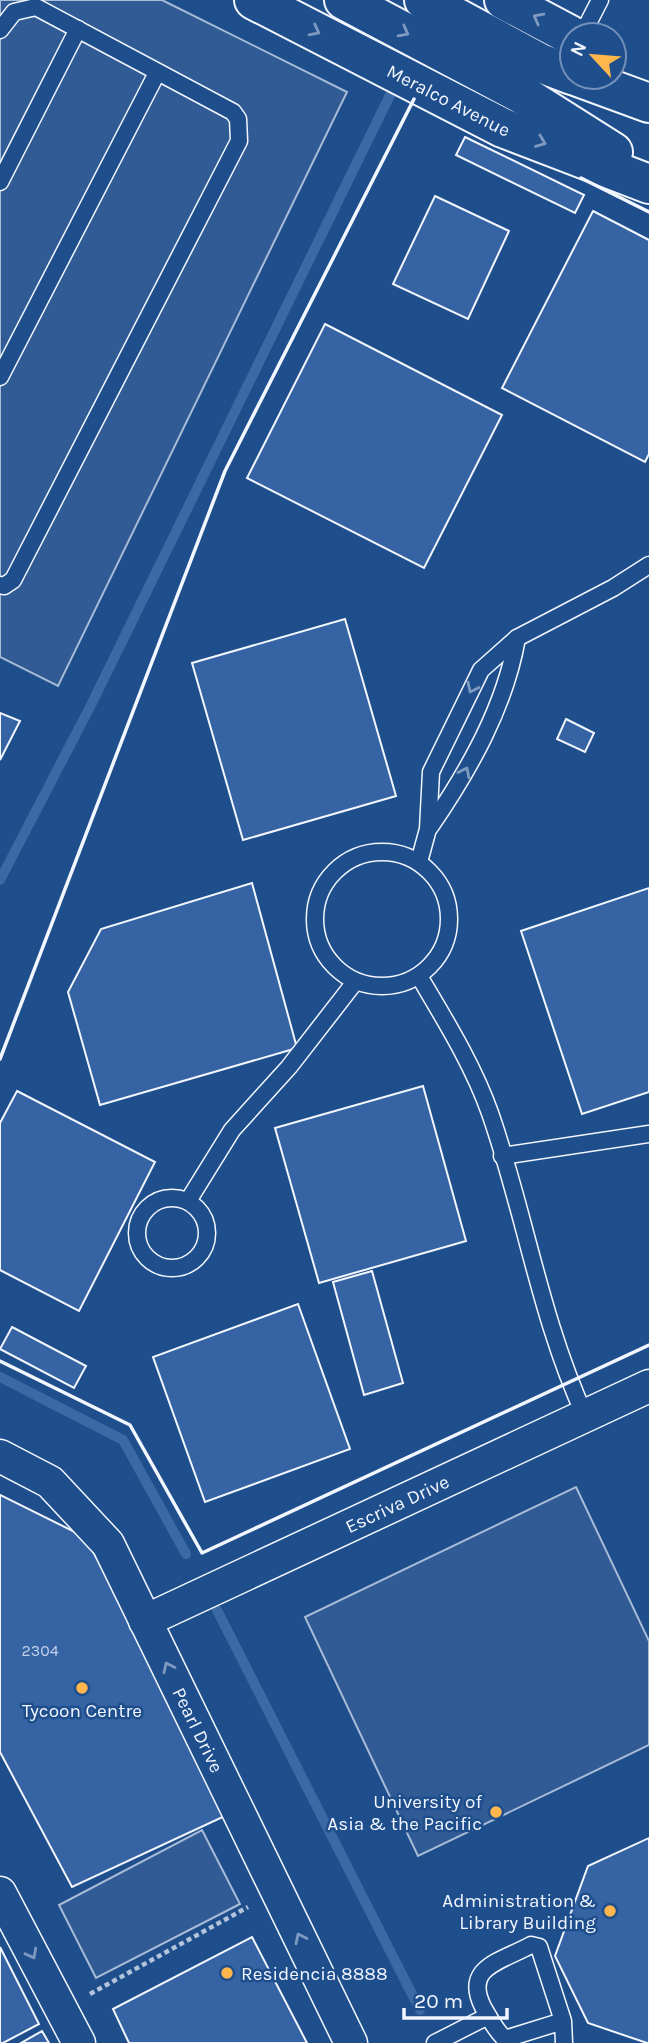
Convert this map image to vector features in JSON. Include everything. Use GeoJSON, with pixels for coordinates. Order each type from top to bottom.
{"type":"FeatureCollection","features":[{"type":"Feature","properties":{"kind":"main road","name":"Meralco Avenue"},"geometry":{"type":"LineString","coordinates":[[254,0],[503,128],[649,184]]}},
{"type":"Feature","properties":{"kind":"main road","name":"Meralco Avenue"},"geometry":{"type":"LineString","coordinates":[[344,0],[545,78]]}},
{"type":"Feature","properties":{"kind":"main road","name":"Meralco Avenue"},"geometry":{"type":"LineString","coordinates":[[424,0],[545,78],[649,175]]}},
{"type":"Feature","properties":{"kind":"main road"},"geometry":{"type":"LineString","coordinates":[[504,0],[558,29]]}},
{"type":"Feature","properties":{"kind":"main road"},"geometry":{"type":"LineString","coordinates":[[628,70],[649,83]]}},
{"type":"Feature","properties":{"kind":"main road"},"geometry":{"type":"LineString","coordinates":[[616,91],[649,103]]}},
{"type":"Feature","properties":{"kind":"street","name":"Escriva Drive"},"geometry":{"type":"LineString","coordinates":[[145,1621],[649,1386]]}},
{"type":"Feature","properties":{"kind":"street","name":"Pearl Drive"},"geometry":{"type":"LineString","coordinates":[[0,1457],[50,1482],[108,1544],[351,2043]]}},
{"type":"Feature","properties":{"kind":"street"},"geometry":{"type":"LineString","coordinates":[[0,1893],[79,2043]]}},
{"type":"Feature","properties":{"kind":"lane"},"geometry":{"type":"LineString","coordinates":[[589,21],[600,0]]}},
{"type":"Feature","properties":{"kind":"lane"},"geometry":{"type":"LineString","coordinates":[[0,30],[14,12],[36,7],[233,113],[238,119],[239,141],[13,580],[0,585]]}},
{"type":"Feature","properties":{"kind":"lane"},"geometry":{"type":"LineString","coordinates":[[0,182],[78,29]]}},
{"type":"Feature","properties":{"kind":"lane"},"geometry":{"type":"LineString","coordinates":[[0,377],[157,73]]}},
{"type":"Feature","properties":{"kind":"lane"},"geometry":{"type":"LineString","coordinates":[[419,862],[429,830],[431,772],[481,670],[517,638],[613,588],[649,565]]}},
{"type":"Feature","properties":{"kind":"lane"},"geometry":{"type":"LineString","coordinates":[[429,830],[459,785],[507,687],[517,638]]}},
{"type":"Feature","properties":{"kind":"lane"},"geometry":{"type":"LineString","coordinates":[[376,851],[398,853],[419,862],[435,877],[446,896],[450,918],[446,941],[436,961],[419,976],[399,985],[377,987],[355,982],[336,970],[322,952],[315,931],[315,909],[322,887],[336,869],[376,851]]}},
{"type":"Feature","properties":{"kind":"lane"},"geometry":{"type":"LineString","coordinates":[[419,976],[454,1036],[490,1112],[566,1374],[585,1416]]}},
{"type":"Feature","properties":{"kind":"lane"},"geometry":{"type":"LineString","coordinates":[[188,1201],[232,1130],[289,1067],[355,982]]}},
{"type":"Feature","properties":{"kind":"lane"},"geometry":{"type":"LineString","coordinates":[[502,1156],[649,1134]]}},
{"type":"Feature","properties":{"kind":"lane"},"geometry":{"type":"LineString","coordinates":[[174,1197],[188,1201],[199,1209],[206,1221],[208,1236],[204,1248],[197,1258],[186,1265],[160,1266],[149,1259],[140,1248],[137,1233],[140,1219],[148,1207],[161,1199],[174,1197]]}},
{"type":"Feature","properties":{"kind":"lane"},"geometry":{"type":"LineString","coordinates":[[563,2021],[503,2040],[474,1990],[476,1979],[484,1970],[535,1945],[539,1947],[563,2021],[564,2043]]}},
{"type":"Feature","properties":{"kind":"lane"},"geometry":{"type":"LineString","coordinates":[[435,2043],[488,2016]]}},
{"type":"Feature","properties":{"kind":"path"},"geometry":{"type":"LineString","coordinates":[[62,2010],[277,1890]]}},
{"type":"Feature","properties":{"kind":"shaded area"},"geometry":{"type":"Polygon","coordinates":[[[0,0],[162,0],[347,92],[58,686],[0,657],[0,0]]]}},
{"type":"Feature","properties":{"kind":"shaded area"},"geometry":{"type":"Polygon","coordinates":[[[576,1487],[649,1641],[649,1745],[418,1856],[305,1617],[576,1487]]]}},
{"type":"Feature","properties":{"kind":"shaded area"},"geometry":{"type":"Polygon","coordinates":[[[202,1830],[240,1904],[96,1978],[59,1905],[202,1830]]]}},
{"type":"Feature","properties":{"kind":"building"},"geometry":{"type":"Polygon","coordinates":[[[465,137],[584,195],[575,213],[456,155],[465,137]]]}},
{"type":"Feature","properties":{"kind":"building"},"geometry":{"type":"Polygon","coordinates":[[[435,196],[509,231],[468,319],[393,284],[435,196]]]}},
{"type":"Feature","properties":{"kind":"building"},"geometry":{"type":"Polygon","coordinates":[[[593,211],[649,240],[649,454],[645,462],[502,388],[593,211]]]}},
{"type":"Feature","properties":{"kind":"building"},"geometry":{"type":"Polygon","coordinates":[[[325,324],[502,415],[424,568],[247,478],[325,324]]]}},
{"type":"Feature","properties":{"kind":"building"},"geometry":{"type":"Polygon","coordinates":[[[345,619],[396,796],[243,840],[192,663],[345,619]]]}},
{"type":"Feature","properties":{"kind":"building"},"geometry":{"type":"Polygon","coordinates":[[[0,713],[20,721],[0,760],[0,713]]]}},
{"type":"Feature","properties":{"kind":"building"},"geometry":{"type":"Polygon","coordinates":[[[566,719],[594,733],[585,752],[557,739],[566,719]]]}},
{"type":"Feature","properties":{"kind":"building"},"geometry":{"type":"Polygon","coordinates":[[[252,883],[297,1048],[100,1105],[68,992],[101,929],[252,883]]]}},
{"type":"Feature","properties":{"kind":"building"},"geometry":{"type":"Polygon","coordinates":[[[649,888],[649,1092],[582,1114],[521,931],[649,888]]]}},
{"type":"Feature","properties":{"kind":"building"},"geometry":{"type":"Polygon","coordinates":[[[423,1086],[466,1241],[319,1283],[275,1128],[423,1086]]]}},
{"type":"Feature","properties":{"kind":"building"},"geometry":{"type":"Polygon","coordinates":[[[17,1091],[155,1162],[79,1311],[0,1270],[0,1123],[17,1091]]]}},
{"type":"Feature","properties":{"kind":"building"},"geometry":{"type":"Polygon","coordinates":[[[372,1271],[403,1383],[364,1395],[333,1282],[372,1271]]]}},
{"type":"Feature","properties":{"kind":"building"},"geometry":{"type":"Polygon","coordinates":[[[298,1304],[350,1449],[205,1502],[153,1357],[298,1304]]]}},
{"type":"Feature","properties":{"kind":"building"},"geometry":{"type":"Polygon","coordinates":[[[12,1327],[86,1366],[74,1388],[0,1349],[12,1327]]]}},
{"type":"Feature","properties":{"kind":"building","name":"Tycoon Centre"},"geometry":{"type":"Polygon","coordinates":[[[0,1495],[85,1537],[133,1625],[227,1815],[72,1887],[0,1752],[0,1495]]]}},
{"type":"Feature","properties":{"kind":"building","name":"Administration & Library Building"},"geometry":{"type":"Polygon","coordinates":[[[649,1838],[647,2043],[588,2023],[555,1956],[588,1866],[649,1838]]]}},
{"type":"Feature","properties":{"kind":"building","name":"Residencia 8888"},"geometry":{"type":"Polygon","coordinates":[[[252,1937],[307,2043],[129,2043],[113,2009],[252,1937]]]}},
{"type":"Feature","properties":{"kind":"building"},"geometry":{"type":"Polygon","coordinates":[[[0,1947],[39,2024],[3,2043],[0,2043],[0,1947]]]}},
{"type":"Feature","properties":{"kind":"building"},"geometry":{"type":"Polygon","coordinates":[[[42,2031],[49,2043],[21,2043],[42,2031]]]}},
{"type":"Feature","properties":{"kind":"waterway"},"geometry":{"type":"LineString","coordinates":[[0,880],[91,705],[393,89]]}},
{"type":"Feature","properties":{"kind":"waterway"},"geometry":{"type":"LineString","coordinates":[[0,1377],[123,1440],[186,1554]]}},
{"type":"Feature","properties":{"kind":"waterway"},"geometry":{"type":"LineString","coordinates":[[217,1610],[420,2010]]}},
{"type":"Feature","properties":{"kind":"wall"},"geometry":{"type":"LineString","coordinates":[[0,1059],[225,471],[414,99]]}},
{"type":"Feature","properties":{"kind":"wall"},"geometry":{"type":"LineString","coordinates":[[581,178],[649,212]]}},
{"type":"Feature","properties":{"kind":"wall"},"geometry":{"type":"LineString","coordinates":[[0,1361],[130,1425],[202,1553],[649,1345]]}},
{"type":"Feature","properties":{"kind":"place","name":"Tycoon Centre"},"geometry":{"type":"Point","coordinates":[82,1688]}},
{"type":"Feature","properties":{"kind":"place","name":"University of Asia & the Pacific"},"geometry":{"type":"Point","coordinates":[496,1812]}},
{"type":"Feature","properties":{"kind":"place","name":"Administration & Library Building"},"geometry":{"type":"Point","coordinates":[610,1911]}},
{"type":"Feature","properties":{"kind":"place","name":"Residencia 8888"},"geometry":{"type":"Point","coordinates":[227,1973]}}]}
